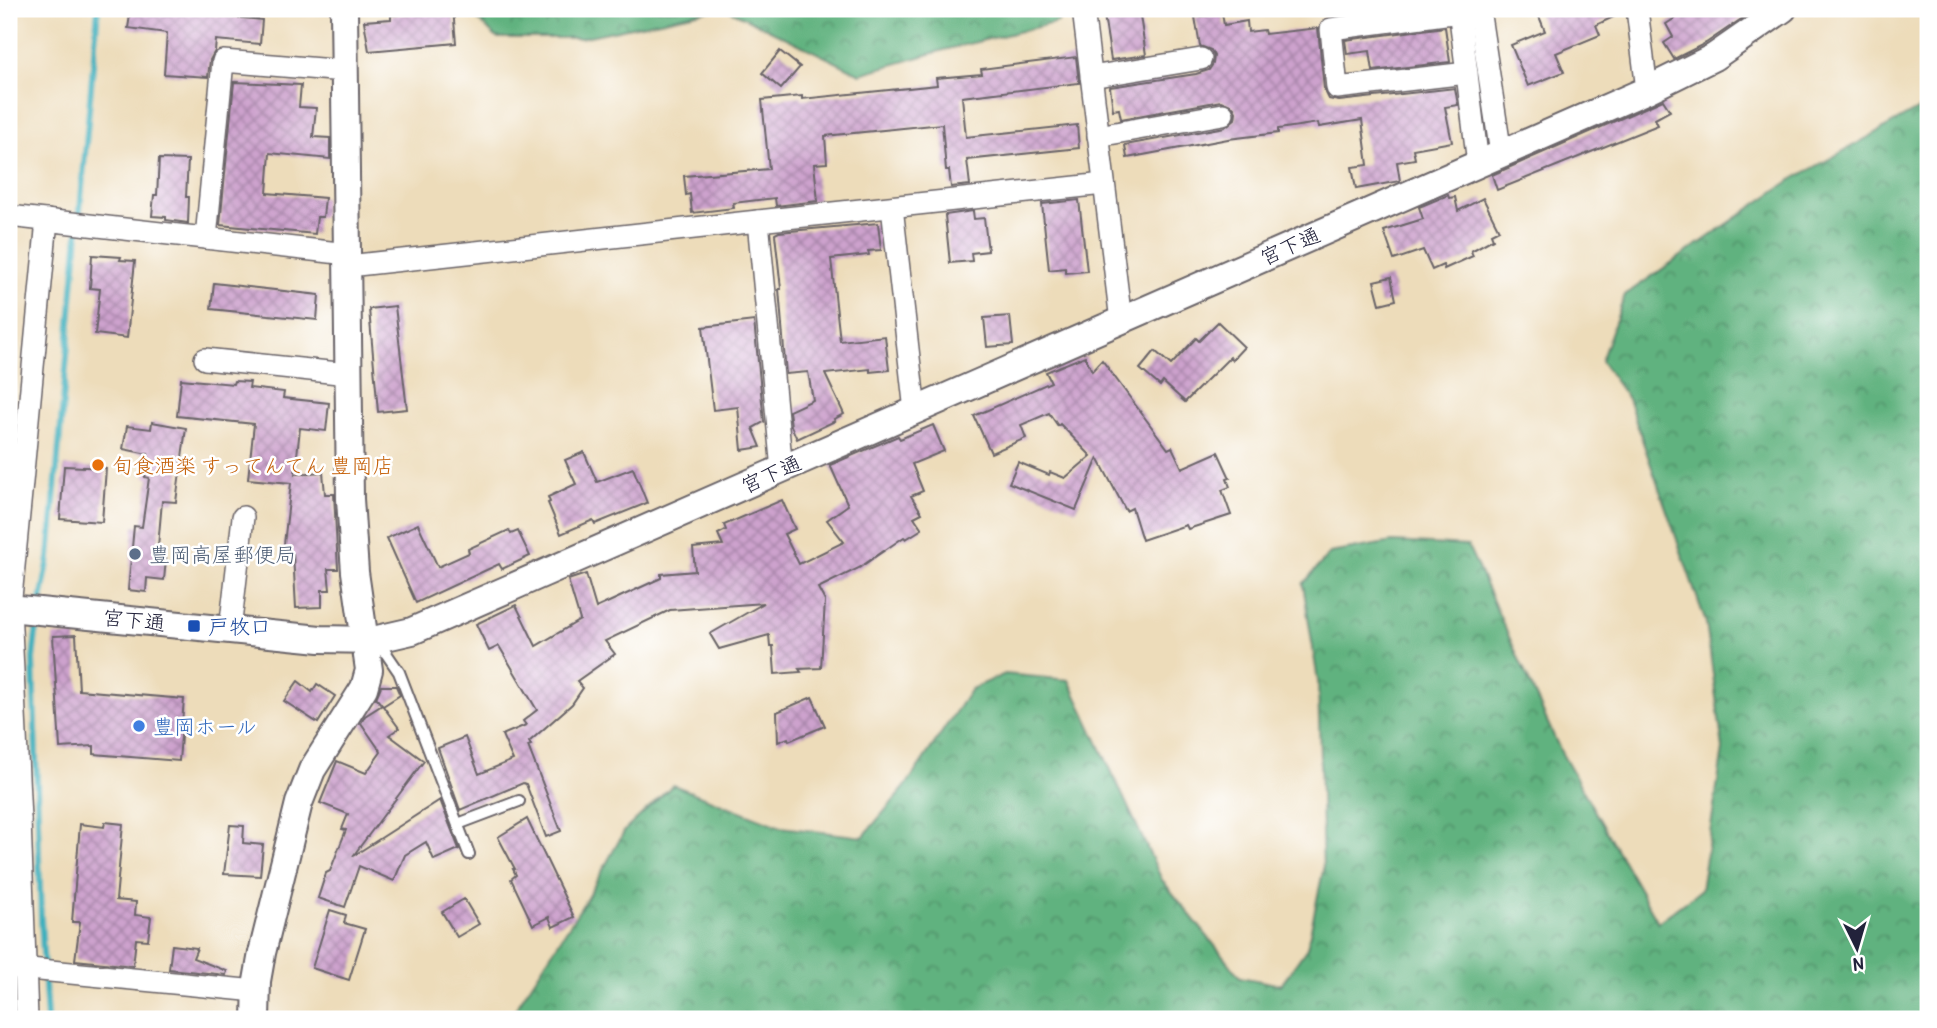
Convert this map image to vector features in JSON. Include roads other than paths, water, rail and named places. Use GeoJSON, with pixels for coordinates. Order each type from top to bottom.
{"type":"FeatureCollection","features":[{"type":"Feature","properties":{"kind":"street"},"geometry":{"type":"LineString","coordinates":[[256,1019],[256,991],[262,953],[299,803],[316,762],[363,688],[369,670],[352,539],[344,9]]}},
{"type":"Feature","properties":{"kind":"street"},"geometry":{"type":"LineString","coordinates":[[1083,9],[1121,321]]}},
{"type":"Feature","properties":{"kind":"street"},"geometry":{"type":"LineString","coordinates":[[1637,9],[1647,90]]}},
{"type":"Feature","properties":{"kind":"street"},"geometry":{"type":"LineString","coordinates":[[1466,10],[1331,29],[1337,88],[1467,73]]}},
{"type":"Feature","properties":{"kind":"street"},"geometry":{"type":"LineString","coordinates":[[1466,10],[1467,73],[1489,159]]}},
{"type":"Feature","properties":{"kind":"street"},"geometry":{"type":"LineString","coordinates":[[1466,10],[1489,159]]}},
{"type":"Feature","properties":{"kind":"street","name":"宮下通"},"geometry":{"type":"LineString","coordinates":[[14,608],[320,639],[364,640],[392,637],[433,622],[782,470],[1647,90],[1714,57],[1771,13]]}},
{"type":"Feature","properties":{"kind":"street"},"geometry":{"type":"LineString","coordinates":[[1091,77],[1201,58]]}},
{"type":"Feature","properties":{"kind":"street"},"geometry":{"type":"LineString","coordinates":[[206,238],[223,61],[345,71]]}},
{"type":"Feature","properties":{"kind":"street"},"geometry":{"type":"LineString","coordinates":[[1098,136],[1223,114]]}},
{"type":"Feature","properties":{"kind":"street"},"geometry":{"type":"LineString","coordinates":[[9,216],[206,238],[348,260],[758,222],[1104,184]]}},
{"type":"Feature","properties":{"kind":"street"},"geometry":{"type":"LineString","coordinates":[[892,207],[915,411]]}},
{"type":"Feature","properties":{"kind":"street"},"geometry":{"type":"LineString","coordinates":[[27,1019],[21,968],[14,819],[17,458],[55,221]]}},
{"type":"Feature","properties":{"kind":"street"},"geometry":{"type":"LineString","coordinates":[[758,222],[782,470]]}},
{"type":"Feature","properties":{"kind":"street"},"geometry":{"type":"LineString","coordinates":[[205,359],[348,374]]}},
{"type":"Feature","properties":{"kind":"street"},"geometry":{"type":"LineString","coordinates":[[230,630],[243,517]]}},
{"type":"Feature","properties":{"kind":"street"},"geometry":{"type":"LineString","coordinates":[[21,968],[256,991]]}},
{"type":"Feature","properties":{"kind":"lane"},"geometry":{"type":"LineString","coordinates":[[364,640],[386,653],[399,672],[469,854]]}},
{"type":"Feature","properties":{"kind":"lane"},"geometry":{"type":"LineString","coordinates":[[458,824],[519,801]]}},
{"type":"Feature","properties":{"kind":"waterway"},"geometry":{"type":"LineString","coordinates":[[40,606],[49,558],[98,9]]}},
{"type":"Feature","properties":{"kind":"waterway"},"geometry":{"type":"LineString","coordinates":[[38,616],[33,659],[41,919],[47,1019]]}},
{"type":"Feature","properties":{"kind":"place","name":"旬食酒楽 すってんてん 豊岡店"},"geometry":{"type":"Point","coordinates":[98,465]}},
{"type":"Feature","properties":{"kind":"place","name":"豊岡高屋郵便局"},"geometry":{"type":"Point","coordinates":[135,554]}},
{"type":"Feature","properties":{"kind":"place","name":"戸牧口"},"geometry":{"type":"Point","coordinates":[194,626]}},
{"type":"Feature","properties":{"kind":"place","name":"豊岡ホール"},"geometry":{"type":"Point","coordinates":[139,726]}}]}
